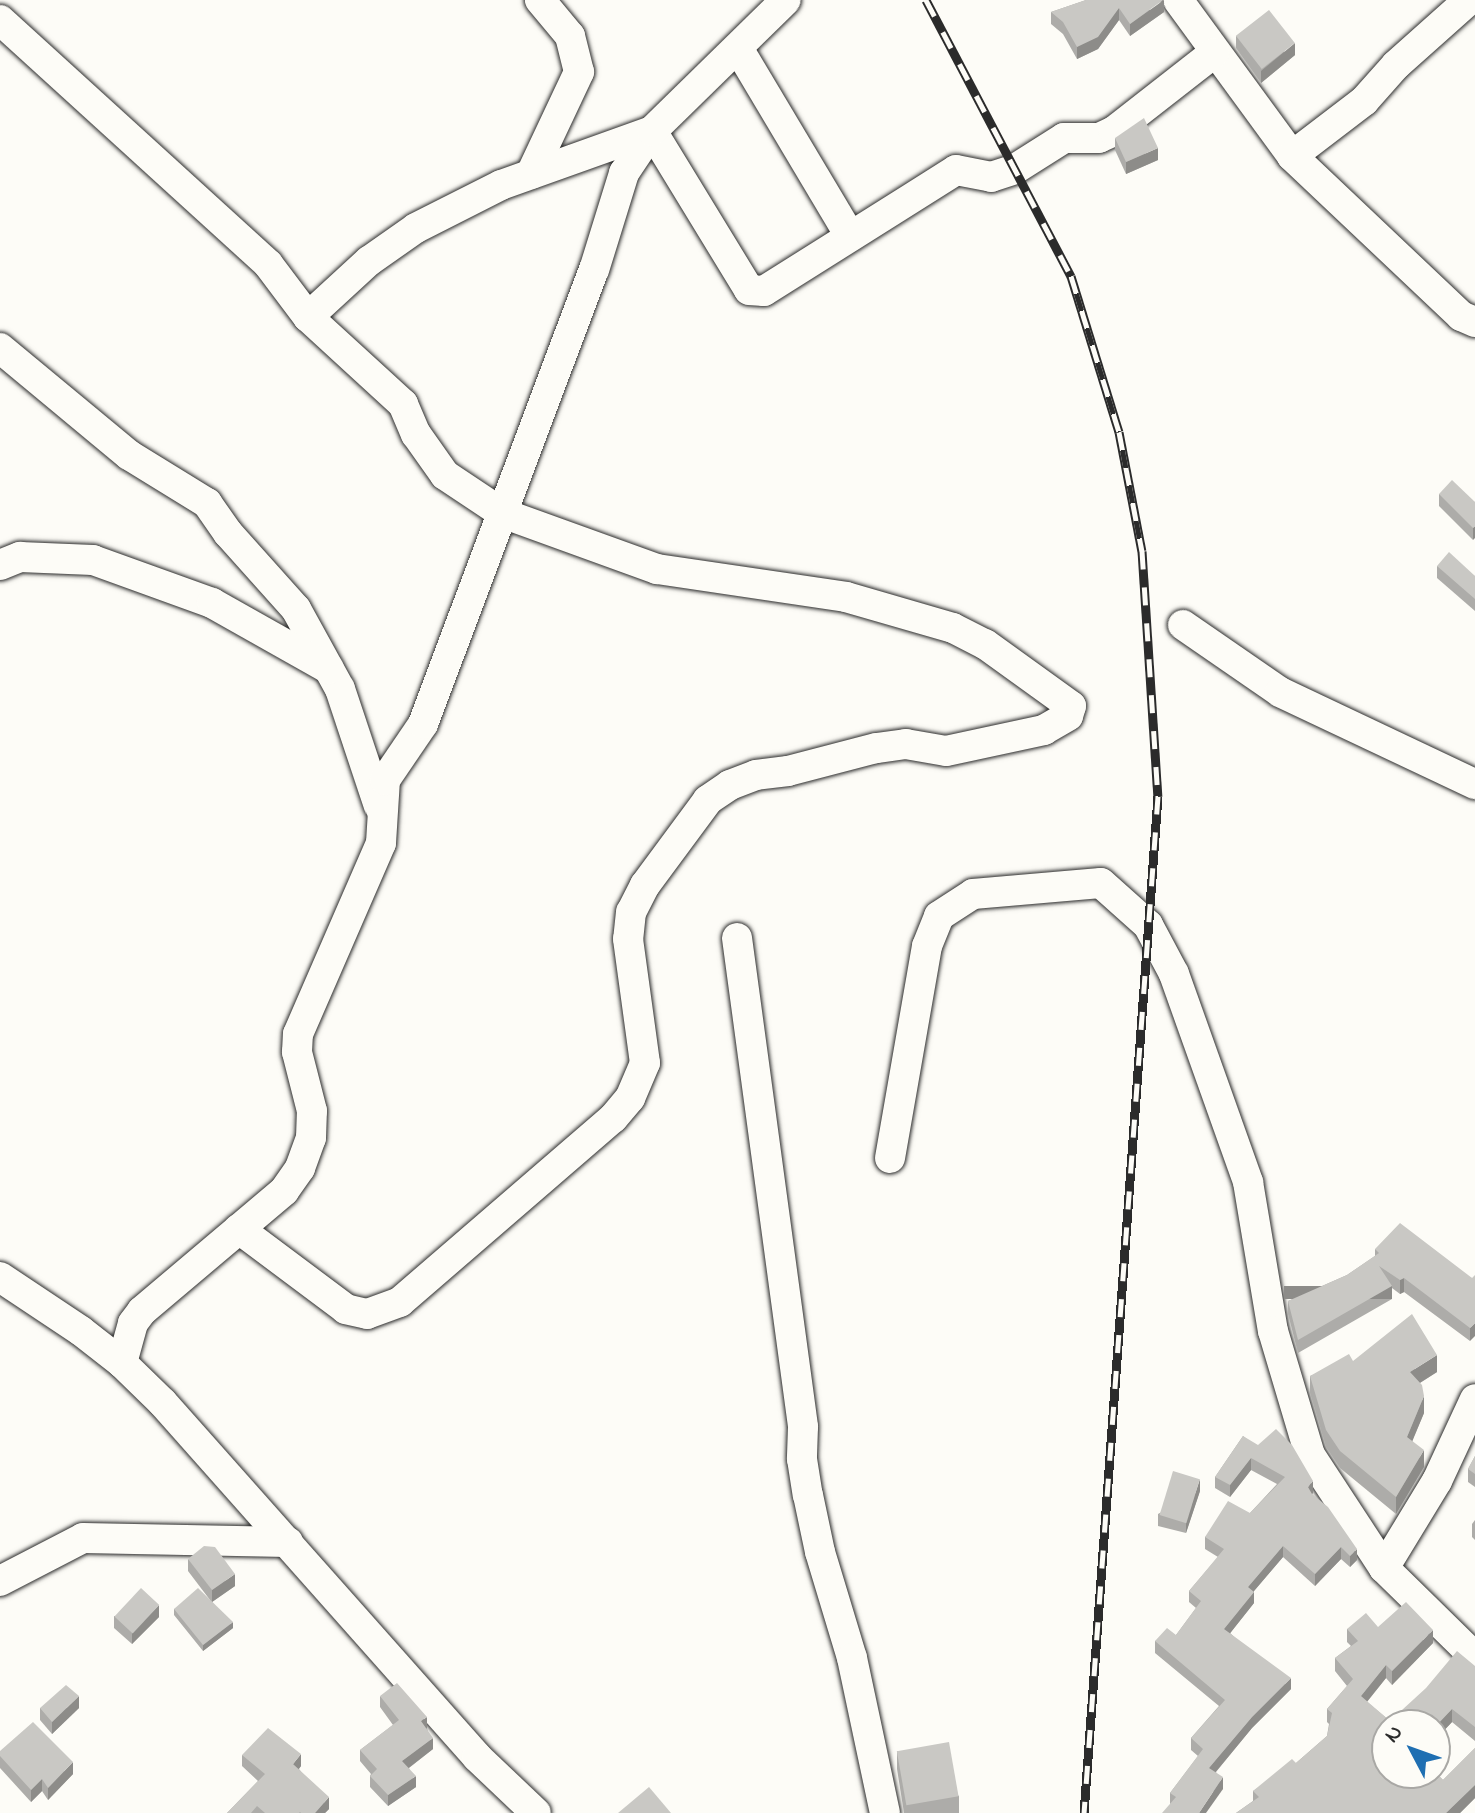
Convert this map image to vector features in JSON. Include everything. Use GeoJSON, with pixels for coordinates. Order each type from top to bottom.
{"type":"FeatureCollection","features":[{"type":"Feature","properties":{"kind":"street"},"geometry":{"type":"LineString","coordinates":[[531,174],[579,72],[570,36],[540,0]]}},
{"type":"Feature","properties":{"kind":"street"},"geometry":{"type":"LineString","coordinates":[[122,1363],[133,1323],[142,1311],[284,1191],[300,1168],[311,1138],[312,1111],[297,1052],[298,1034],[381,843],[385,780],[423,724],[594,270],[624,173],[652,131],[786,0]]}},
{"type":"Feature","properties":{"kind":"street"},"geometry":{"type":"LineString","coordinates":[[1178,0],[1292,156],[1461,316],[1475,322]]}},
{"type":"Feature","properties":{"kind":"street"},"geometry":{"type":"LineString","coordinates":[[1292,156],[1364,101],[1396,65],[1469,0]]}},
{"type":"Feature","properties":{"kind":"street"},"geometry":{"type":"LineString","coordinates":[[0,20],[268,264],[308,317],[403,404],[416,434],[445,475],[502,513],[657,569],[846,597],[953,628],[985,644],[1071,706],[1068,716],[1044,730],[946,751],[893,745],[756,775],[730,785],[708,800],[645,885],[631,912],[628,939],[645,1063],[630,1098],[613,1118],[400,1302],[367,1314],[346,1309],[239,1229]]}},
{"type":"Feature","properties":{"kind":"street"},"geometry":{"type":"LineString","coordinates":[[738,48],[850,236]]}},
{"type":"Feature","properties":{"kind":"street"},"geometry":{"type":"LineString","coordinates":[[652,131],[749,290],[764,291],[956,170],[991,177],[1015,169],[1064,138],[1099,138],[1114,131],[1214,53]]}},
{"type":"Feature","properties":{"kind":"street"},"geometry":{"type":"LineString","coordinates":[[308,317],[369,261],[416,228],[501,185],[652,131]]}},
{"type":"Feature","properties":{"kind":"street"},"geometry":{"type":"LineString","coordinates":[[0,348],[129,455],[207,503],[228,533],[296,609],[340,689],[383,820]]}},
{"type":"Feature","properties":{"kind":"street"},"geometry":{"type":"LineString","coordinates":[[0,565],[20,557],[93,560],[212,603],[329,669]]}},
{"type":"Feature","properties":{"kind":"street"},"geometry":{"type":"LineString","coordinates":[[1183,625],[1280,692],[1475,784]]}},
{"type":"Feature","properties":{"kind":"street"},"geometry":{"type":"LineString","coordinates":[[890,1158],[927,946],[939,916],[973,894],[1101,883],[1148,925],[1174,974],[1248,1182],[1273,1331],[1310,1455],[1384,1568],[1475,1657]]}},
{"type":"Feature","properties":{"kind":"street"},"geometry":{"type":"LineString","coordinates":[[737,938],[801,1411],[802,1459],[808,1495],[820,1552],[852,1658],[885,1813]]}},
{"type":"Feature","properties":{"kind":"street"},"geometry":{"type":"LineString","coordinates":[[0,1277],[122,1363],[288,1542],[477,1757],[536,1813]]}},
{"type":"Feature","properties":{"kind":"street"},"geometry":{"type":"LineString","coordinates":[[1384,1568],[1437,1481],[1475,1399]]}},
{"type":"Feature","properties":{"kind":"street"},"geometry":{"type":"LineString","coordinates":[[0,1581],[83,1538],[288,1542]]}},
{"type":"Feature","properties":{"kind":"building"},"geometry":{"type":"Polygon","coordinates":[[[1086,0],[1163,0],[1130,24],[1119,8],[1098,37],[1077,47],[1063,22],[1051,12],[1086,0]]]}},
{"type":"Feature","properties":{"kind":"building"},"geometry":{"type":"Polygon","coordinates":[[[1269,10],[1295,43],[1262,69],[1236,36],[1269,10]]]}},
{"type":"Feature","properties":{"kind":"building"},"geometry":{"type":"Polygon","coordinates":[[[1144,118],[1158,148],[1126,162],[1115,138],[1144,118]]]}},
{"type":"Feature","properties":{"kind":"building"},"geometry":{"type":"Polygon","coordinates":[[[1452,480],[1475,502],[1473,528],[1439,494],[1452,480]]]}},
{"type":"Feature","properties":{"kind":"building"},"geometry":{"type":"Polygon","coordinates":[[[1449,552],[1475,576],[1475,599],[1437,566],[1449,552]]]}},
{"type":"Feature","properties":{"kind":"building"},"geometry":{"type":"Polygon","coordinates":[[[1400,1223],[1472,1278],[1475,1275],[1475,1323],[1470,1328],[1404,1278],[1400,1280],[1379,1266],[1392,1286],[1298,1340],[1288,1301],[1347,1275],[1379,1253],[1375,1249],[1400,1223]]]}},
{"type":"Feature","properties":{"kind":"building"},"geometry":{"type":"Polygon","coordinates":[[[1412,1314],[1437,1355],[1410,1372],[1422,1385],[1424,1396],[1407,1437],[1424,1450],[1396,1497],[1340,1451],[1326,1430],[1310,1376],[1349,1354],[1353,1361],[1412,1314]]]}},
{"type":"Feature","properties":{"kind":"building"},"geometry":{"type":"Polygon","coordinates":[[[1276,1429],[1292,1445],[1313,1481],[1308,1487],[1312,1494],[1328,1507],[1357,1549],[1350,1556],[1341,1547],[1315,1574],[1283,1546],[1248,1587],[1254,1592],[1224,1629],[1291,1678],[1252,1717],[1209,1768],[1223,1777],[1199,1813],[1162,1813],[1176,1797],[1170,1793],[1203,1749],[1191,1738],[1225,1700],[1155,1641],[1167,1628],[1176,1635],[1201,1601],[1189,1591],[1224,1549],[1205,1537],[1228,1501],[1250,1513],[1285,1477],[1251,1458],[1230,1485],[1215,1477],[1243,1436],[1258,1445],[1276,1429]]]}},
{"type":"Feature","properties":{"kind":"building"},"geometry":{"type":"Polygon","coordinates":[[[1475,1456],[1475,1474],[1468,1469],[1475,1456]]]}},
{"type":"Feature","properties":{"kind":"building"},"geometry":{"type":"Polygon","coordinates":[[[1173,1471],[1200,1479],[1186,1523],[1160,1515],[1173,1471]]]}},
{"type":"Feature","properties":{"kind":"building"},"geometry":{"type":"Polygon","coordinates":[[[204,1546],[215,1547],[235,1574],[212,1590],[188,1559],[204,1546]]]}},
{"type":"Feature","properties":{"kind":"building"},"geometry":{"type":"Polygon","coordinates":[[[141,1588],[159,1605],[133,1634],[114,1617],[141,1588]]]}},
{"type":"Feature","properties":{"kind":"building"},"geometry":{"type":"Polygon","coordinates":[[[198,1588],[233,1622],[203,1645],[174,1609],[198,1588]]]}},
{"type":"Feature","properties":{"kind":"building"},"geometry":{"type":"Polygon","coordinates":[[[1406,1602],[1433,1630],[1392,1671],[1386,1665],[1361,1696],[1376,1709],[1371,1709],[1371,1789],[1451,1789],[1451,1772],[1475,1748],[1475,1785],[1446,1813],[1236,1813],[1259,1797],[1253,1791],[1292,1759],[1296,1763],[1327,1736],[1332,1713],[1327,1709],[1353,1679],[1335,1658],[1358,1641],[1347,1629],[1366,1613],[1378,1627],[1406,1602]]]}},
{"type":"Feature","properties":{"kind":"building"},"geometry":{"type":"Polygon","coordinates":[[[1457,1651],[1475,1666],[1475,1727],[1452,1709],[1403,1709],[1426,1688],[1457,1651]]]}},
{"type":"Feature","properties":{"kind":"building"},"geometry":{"type":"Polygon","coordinates":[[[397,1683],[427,1717],[421,1721],[433,1738],[402,1761],[416,1776],[388,1795],[370,1776],[377,1769],[360,1750],[399,1720],[380,1696],[397,1683]]]}},
{"type":"Feature","properties":{"kind":"building"},"geometry":{"type":"Polygon","coordinates":[[[66,1685],[79,1696],[52,1722],[40,1708],[66,1685]]]}},
{"type":"Feature","properties":{"kind":"building"},"geometry":{"type":"Polygon","coordinates":[[[33,1722],[73,1762],[48,1788],[42,1779],[31,1790],[0,1756],[0,1751],[33,1722]]]}},
{"type":"Feature","properties":{"kind":"building"},"geometry":{"type":"Polygon","coordinates":[[[268,1728],[301,1754],[293,1764],[329,1797],[315,1813],[265,1813],[257,1806],[251,1813],[227,1813],[265,1774],[242,1755],[268,1728]]]}},
{"type":"Feature","properties":{"kind":"building"},"geometry":{"type":"Polygon","coordinates":[[[949,1742],[959,1796],[906,1805],[897,1751],[949,1742]]]}},
{"type":"Feature","properties":{"kind":"building"},"geometry":{"type":"Polygon","coordinates":[[[649,1787],[671,1813],[618,1813],[649,1787]]]}},
{"type":"Feature","properties":{"kind":"railway"},"geometry":{"type":"LineString","coordinates":[[926,0],[1071,276],[1119,432],[1142,551],[1158,796],[1084,1813]]}}]}
